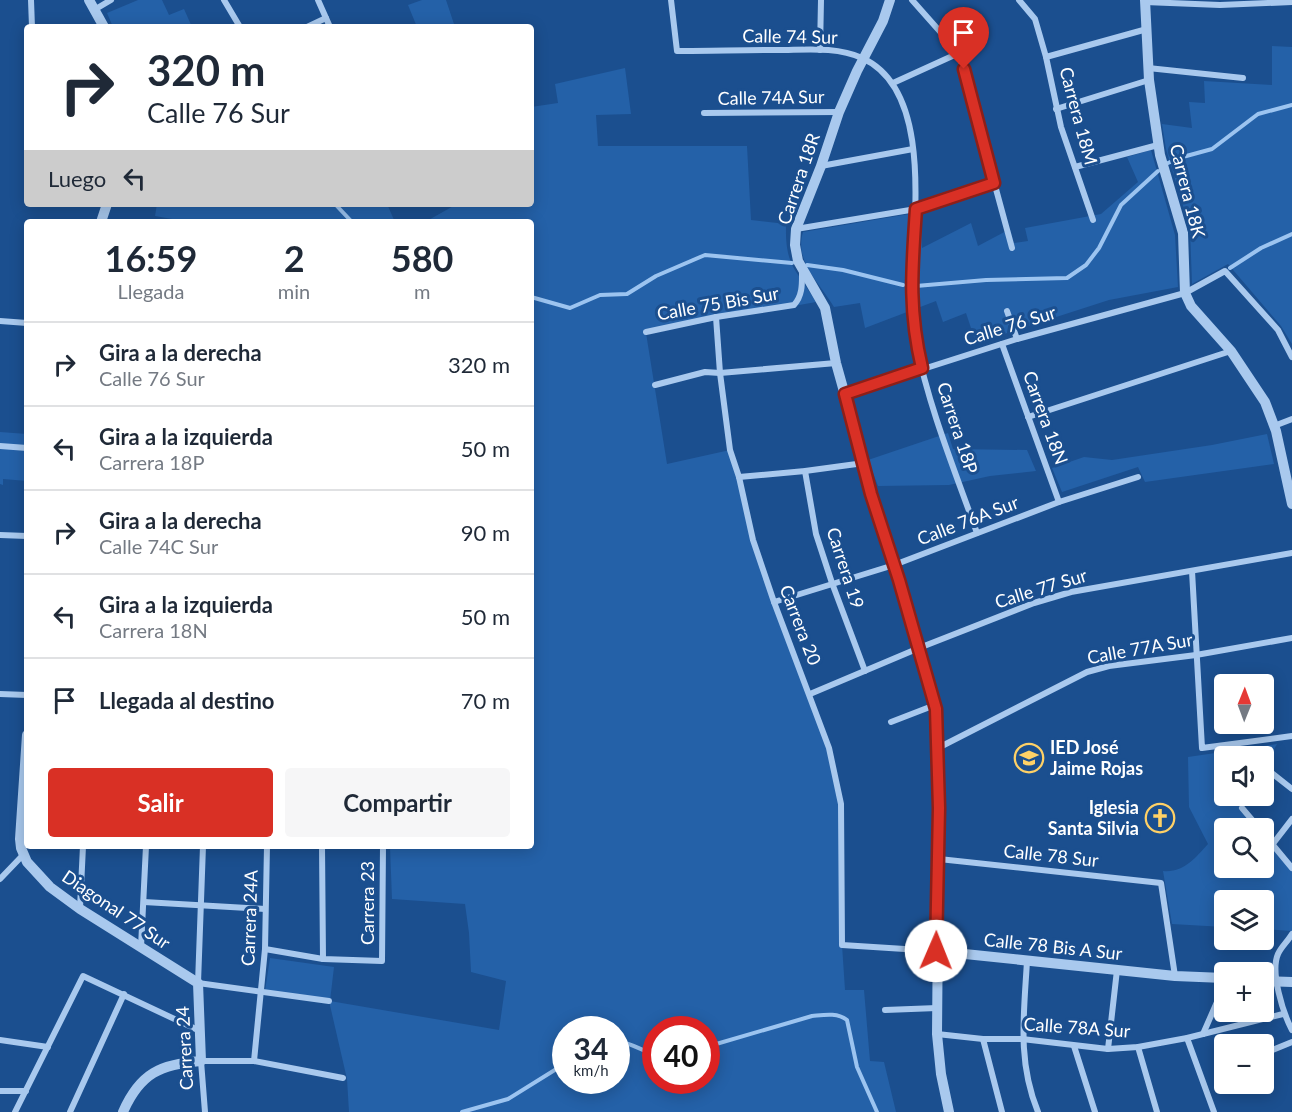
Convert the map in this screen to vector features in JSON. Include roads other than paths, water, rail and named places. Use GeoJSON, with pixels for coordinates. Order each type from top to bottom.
{"type":"FeatureCollection","features":[{"type":"Feature","properties":{"kind":"street"},"geometry":{"type":"LineString","coordinates":[[31,0],[32,24]]}},
{"type":"Feature","properties":{"kind":"street"},"geometry":{"type":"LineString","coordinates":[[102,24],[92,5],[111,0]]}},
{"type":"Feature","properties":{"kind":"street"},"geometry":{"type":"LineString","coordinates":[[224,0],[238,24]]}},
{"type":"Feature","properties":{"kind":"street"},"geometry":{"type":"LineString","coordinates":[[318,0],[329,24]]}},
{"type":"Feature","properties":{"kind":"street","name":"Calle 74 Sur"},"geometry":{"type":"LineString","coordinates":[[671,0],[677,51],[820,50],[848,53],[864,58],[893,83]]}},
{"type":"Feature","properties":{"kind":"street"},"geometry":{"type":"LineString","coordinates":[[820,50],[821,0]]}},
{"type":"Feature","properties":{"kind":"street","name":"Carrera 18R"},"geometry":{"type":"LineString","coordinates":[[890,0],[883,21],[839,112],[796,229],[795,253],[802,270],[825,308],[836,363],[873,501],[935,705],[938,748],[939,859],[936,1008],[941,1074],[948,1112]]}},
{"type":"Feature","properties":{"kind":"street"},"geometry":{"type":"LineString","coordinates":[[912,0],[959,52],[1012,248]]}},
{"type":"Feature","properties":{"kind":"street","name":"Carrera 18M"},"geometry":{"type":"LineString","coordinates":[[1019,0],[1035,19],[1046,57],[1056,109],[1093,220]]}},
{"type":"Feature","properties":{"kind":"street"},"geometry":{"type":"LineString","coordinates":[[1145,1],[1220,5],[1292,2]]}},
{"type":"Feature","properties":{"kind":"street","name":"Carrera 18K"},"geometry":{"type":"LineString","coordinates":[[1145,1],[1149,80],[1158,145],[1183,233],[1185,293]]}},
{"type":"Feature","properties":{"kind":"street"},"geometry":{"type":"LineString","coordinates":[[313,24],[326,18]]}},
{"type":"Feature","properties":{"kind":"street"},"geometry":{"type":"LineString","coordinates":[[1046,57],[1147,28]]}},
{"type":"Feature","properties":{"kind":"street"},"geometry":{"type":"LineString","coordinates":[[893,83],[959,52]]}},
{"type":"Feature","properties":{"kind":"street"},"geometry":{"type":"LineString","coordinates":[[1148,68],[1242,78]]}},
{"type":"Feature","properties":{"kind":"street"},"geometry":{"type":"LineString","coordinates":[[1056,109],[1149,80]]}},
{"type":"Feature","properties":{"kind":"street","name":"Carrera 18P"},"geometry":{"type":"LineString","coordinates":[[893,83],[900,97],[913,149],[917,188],[911,297],[916,344],[947,451],[977,533]]}},
{"type":"Feature","properties":{"kind":"street","name":"Calle 74A Sur"},"geometry":{"type":"LineString","coordinates":[[704,113],[839,112]]}},
{"type":"Feature","properties":{"kind":"street"},"geometry":{"type":"LineString","coordinates":[[1075,167],[1158,145]]}},
{"type":"Feature","properties":{"kind":"street"},"geometry":{"type":"LineString","coordinates":[[821,166],[913,149]]}},
{"type":"Feature","properties":{"kind":"street"},"geometry":{"type":"LineString","coordinates":[[796,229],[916,209],[994,183]]}},
{"type":"Feature","properties":{"kind":"street","name":"Calle 75 Bis Sur"},"geometry":{"type":"LineString","coordinates":[[646,332],[716,317],[794,305],[802,292],[802,270]]}},
{"type":"Feature","properties":{"kind":"street","name":"Calle 76 Sur"},"geometry":{"type":"LineString","coordinates":[[845,394],[1017,339],[1185,293],[1226,271],[1278,330],[1292,357]]}},
{"type":"Feature","properties":{"kind":"street"},"geometry":{"type":"LineString","coordinates":[[1185,293],[1191,306],[1231,351],[1265,402],[1274,426],[1292,504]]}},
{"type":"Feature","properties":{"kind":"street"},"geometry":{"type":"LineString","coordinates":[[1007,311],[1017,339]]}},
{"type":"Feature","properties":{"kind":"street","name":"Carrera 20"},"geometry":{"type":"LineString","coordinates":[[716,317],[720,373],[730,450],[739,477],[753,540],[829,748],[841,804],[842,945]]}},
{"type":"Feature","properties":{"kind":"street"},"geometry":{"type":"LineString","coordinates":[[0,321],[24,323]]}},
{"type":"Feature","properties":{"kind":"street","name":"Carrera 18N"},"geometry":{"type":"LineString","coordinates":[[1002,344],[1059,502]]}},
{"type":"Feature","properties":{"kind":"street"},"geometry":{"type":"LineString","coordinates":[[1028,417],[1231,351]]}},
{"type":"Feature","properties":{"kind":"street"},"geometry":{"type":"LineString","coordinates":[[655,385],[705,372],[720,373],[836,363]]}},
{"type":"Feature","properties":{"kind":"street"},"geometry":{"type":"LineString","coordinates":[[1274,426],[1292,419]]}},
{"type":"Feature","properties":{"kind":"street"},"geometry":{"type":"LineString","coordinates":[[0,446],[24,448]]}},
{"type":"Feature","properties":{"kind":"street"},"geometry":{"type":"LineString","coordinates":[[739,477],[864,463]]}},
{"type":"Feature","properties":{"kind":"street","name":"Carrera 19"},"geometry":{"type":"LineString","coordinates":[[806,471],[816,534],[865,671]]}},
{"type":"Feature","properties":{"kind":"street","name":"Calle 76A Sur"},"geometry":{"type":"LineString","coordinates":[[774,602],[894,564],[1059,502],[1138,477]]}},
{"type":"Feature","properties":{"kind":"street"},"geometry":{"type":"LineString","coordinates":[[0,536],[24,536]]}},
{"type":"Feature","properties":{"kind":"street","name":"Calle 77 Sur"},"geometry":{"type":"LineString","coordinates":[[810,694],[1034,603],[1062,595],[1292,553]]}},
{"type":"Feature","properties":{"kind":"street"},"geometry":{"type":"LineString","coordinates":[[1192,571],[1202,748],[1292,736]]}},
{"type":"Feature","properties":{"kind":"street","name":"Calle 77A Sur"},"geometry":{"type":"LineString","coordinates":[[938,748],[1087,672],[1109,666],[1196,655],[1292,638]]}},
{"type":"Feature","properties":{"kind":"street"},"geometry":{"type":"LineString","coordinates":[[0,694],[24,695]]}},
{"type":"Feature","properties":{"kind":"street"},"geometry":{"type":"LineString","coordinates":[[891,722],[935,705]]}},
{"type":"Feature","properties":{"kind":"street"},"geometry":{"type":"LineString","coordinates":[[1274,775],[1292,789]]}},
{"type":"Feature","properties":{"kind":"street"},"geometry":{"type":"LineString","coordinates":[[0,879],[23,855],[20,831],[24,790]]}},
{"type":"Feature","properties":{"kind":"street"},"geometry":{"type":"LineString","coordinates":[[1242,808],[1250,818]]}},
{"type":"Feature","properties":{"kind":"street"},"geometry":{"type":"LineString","coordinates":[[1274,842],[1292,819]]}},
{"type":"Feature","properties":{"kind":"street"},"geometry":{"type":"LineString","coordinates":[[1274,847],[1292,868]]}},
{"type":"Feature","properties":{"kind":"street"},"geometry":{"type":"LineString","coordinates":[[80,909],[83,849]]}},
{"type":"Feature","properties":{"kind":"street"},"geometry":{"type":"LineString","coordinates":[[141,947],[146,849]]}},
{"type":"Feature","properties":{"kind":"street"},"geometry":{"type":"LineString","coordinates":[[203,849],[198,983],[329,1001]]}},
{"type":"Feature","properties":{"kind":"street","name":"Carrera 24A"},"geometry":{"type":"LineString","coordinates":[[254,1061],[265,949],[267,849]]}},
{"type":"Feature","properties":{"kind":"street"},"geometry":{"type":"LineString","coordinates":[[265,949],[323,959],[322,849]]}},
{"type":"Feature","properties":{"kind":"street","name":"Carrera 23"},"geometry":{"type":"LineString","coordinates":[[323,959],[382,961],[383,849]]}},
{"type":"Feature","properties":{"kind":"street","name":"Diagonal 77 Sur"},"geometry":{"type":"LineString","coordinates":[[23,855],[40,877],[80,909],[198,983]]}},
{"type":"Feature","properties":{"kind":"street","name":"Calle 78 Sur"},"geometry":{"type":"LineString","coordinates":[[939,859],[1161,883],[1176,976]]}},
{"type":"Feature","properties":{"kind":"street"},"geometry":{"type":"LineString","coordinates":[[144,902],[265,909]]}},
{"type":"Feature","properties":{"kind":"street"},"geometry":{"type":"LineString","coordinates":[[1292,934],[1277,956],[1277,982],[1283,1014],[1292,1030]]}},
{"type":"Feature","properties":{"kind":"street","name":"Calle 78 Bis A Sur"},"geometry":{"type":"LineString","coordinates":[[842,945],[936,951],[1176,976],[1214,978]]}},
{"type":"Feature","properties":{"kind":"street"},"geometry":{"type":"LineString","coordinates":[[1027,961],[1022,1039],[1026,1076],[1038,1112]]}},
{"type":"Feature","properties":{"kind":"street"},"geometry":{"type":"LineString","coordinates":[[1108,1049],[1117,970]]}},
{"type":"Feature","properties":{"kind":"street"},"geometry":{"type":"LineString","coordinates":[[15,1112],[83,976],[200,1031]]}},
{"type":"Feature","properties":{"kind":"street"},"geometry":{"type":"LineString","coordinates":[[1274,982],[1292,982]]}},
{"type":"Feature","properties":{"kind":"street","name":"Carrera 24"},"geometry":{"type":"LineString","coordinates":[[198,983],[205,1112]]}},
{"type":"Feature","properties":{"kind":"street"},"geometry":{"type":"LineString","coordinates":[[70,1112],[124,994]]}},
{"type":"Feature","properties":{"kind":"street"},"geometry":{"type":"LineString","coordinates":[[885,1010],[936,1008]]}},
{"type":"Feature","properties":{"kind":"street"},"geometry":{"type":"LineString","coordinates":[[1203,1034],[1214,1009]]}},
{"type":"Feature","properties":{"kind":"street","name":"Calle 78A Sur"},"geometry":{"type":"LineString","coordinates":[[937,1034],[1022,1039],[1108,1049],[1138,1047],[1187,1038],[1283,1014]]}},
{"type":"Feature","properties":{"kind":"street"},"geometry":{"type":"LineString","coordinates":[[983,1038],[1002,1112]]}},
{"type":"Feature","properties":{"kind":"street"},"geometry":{"type":"LineString","coordinates":[[1187,1038],[1214,1112]]}},
{"type":"Feature","properties":{"kind":"street"},"geometry":{"type":"LineString","coordinates":[[0,1040],[48,1047]]}},
{"type":"Feature","properties":{"kind":"street"},"geometry":{"type":"LineString","coordinates":[[1274,1049],[1292,1042]]}},
{"type":"Feature","properties":{"kind":"street"},"geometry":{"type":"LineString","coordinates":[[1074,1046],[1095,1112]]}},
{"type":"Feature","properties":{"kind":"street"},"geometry":{"type":"LineString","coordinates":[[1138,1047],[1156,1112]]}},
{"type":"Feature","properties":{"kind":"street"},"geometry":{"type":"LineString","coordinates":[[123,1112],[138,1086],[158,1069],[172,1064],[201,1061],[254,1061],[343,1078]]}},
{"type":"Feature","properties":{"kind":"street"},"geometry":{"type":"LineString","coordinates":[[0,1091],[26,1091]]}},
{"type":"Feature","properties":{"kind":"waterway"},"geometry":{"type":"LineString","coordinates":[[1168,163],[1212,149],[1258,114],[1292,105]]}},
{"type":"Feature","properties":{"kind":"waterway"},"geometry":{"type":"LineString","coordinates":[[916,286],[986,280],[1067,278],[1086,265],[1099,248],[1121,205],[1158,171]]}},
{"type":"Feature","properties":{"kind":"waterway"},"geometry":{"type":"LineString","coordinates":[[338,207],[349,219]]}},
{"type":"Feature","properties":{"kind":"waterway"},"geometry":{"type":"LineString","coordinates":[[1230,268],[1261,248],[1292,234]]}},
{"type":"Feature","properties":{"kind":"waterway"},"geometry":{"type":"LineString","coordinates":[[534,298],[570,308],[600,295],[627,294],[656,276],[705,255],[792,263]]}},
{"type":"Feature","properties":{"kind":"waterway"},"geometry":{"type":"LineString","coordinates":[[807,265],[843,270],[903,285]]}},
{"type":"Feature","properties":{"kind":"waterway"},"geometry":{"type":"LineString","coordinates":[[720,1043],[812,1016],[843,1017],[847,1020],[857,1067],[877,1112]]}},
{"type":"Feature","properties":{"kind":"waterway"},"geometry":{"type":"LineString","coordinates":[[630,1045],[642,1049]]}},
{"type":"Feature","properties":{"kind":"waterway"},"geometry":{"type":"LineString","coordinates":[[462,1112],[508,1099],[552,1072]]}},
{"type":"Feature","properties":{"kind":"place","name":"IED José Jaime Rojas"},"geometry":{"type":"Point","coordinates":[1029,758]}},
{"type":"Feature","properties":{"kind":"place","name":"Iglesia Santa Silvia"},"geometry":{"type":"Point","coordinates":[1160,818]}}]}
